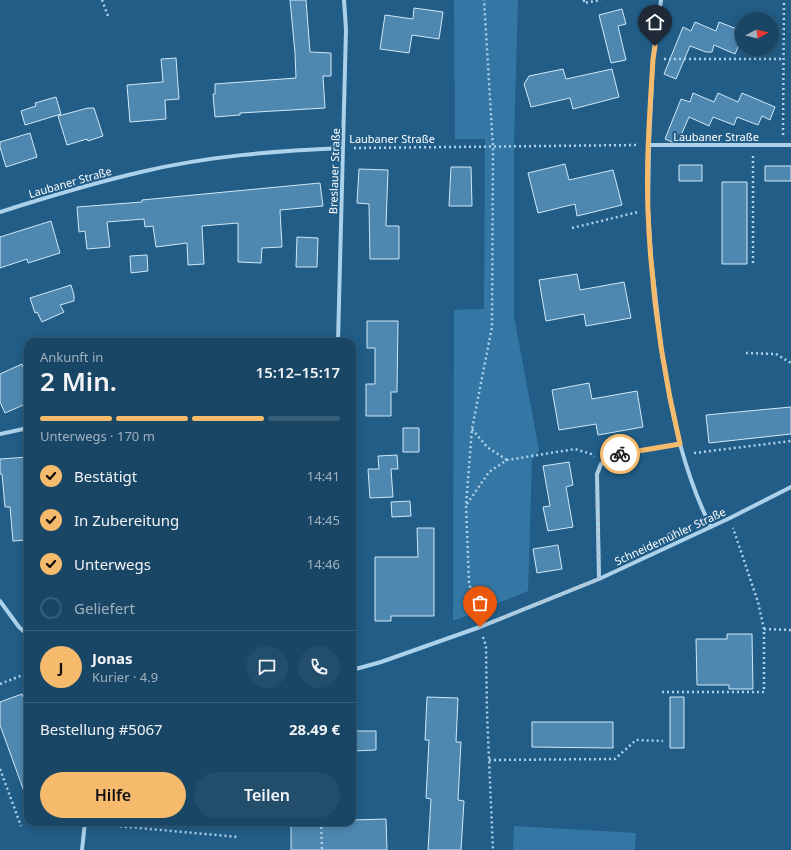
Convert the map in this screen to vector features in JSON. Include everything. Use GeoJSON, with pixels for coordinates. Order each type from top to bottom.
{"type":"FeatureCollection","features":[{"type":"Feature","properties":{"kind":"street","name":"Breslauer Straße"},"geometry":{"type":"LineString","coordinates":[[338,338],[346,29],[344,0]]}},
{"type":"Feature","properties":{"kind":"street"},"geometry":{"type":"LineString","coordinates":[[661,0],[653,59],[649,145],[648,210],[651,258],[662,354],[682,454],[687,474],[711,527]]}},
{"type":"Feature","properties":{"kind":"street","name":"Laubaner Straße"},"geometry":{"type":"LineString","coordinates":[[649,145],[791,145]]}},
{"type":"Feature","properties":{"kind":"street","name":"Laubaner Straße"},"geometry":{"type":"LineString","coordinates":[[0,212],[87,185],[193,162],[261,153],[343,148]]}},
{"type":"Feature","properties":{"kind":"street"},"geometry":{"type":"LineString","coordinates":[[0,434],[24,429]]}},
{"type":"Feature","properties":{"kind":"street"},"geometry":{"type":"LineString","coordinates":[[599,579],[597,474],[601,464],[614,456],[680,444]]}},
{"type":"Feature","properties":{"kind":"street","name":"Schneidemühler Straße"},"geometry":{"type":"LineString","coordinates":[[356,668],[381,662],[480,627],[623,569],[791,487]]}},
{"type":"Feature","properties":{"kind":"street"},"geometry":{"type":"LineString","coordinates":[[0,601],[24,631]]}},
{"type":"Feature","properties":{"kind":"street"},"geometry":{"type":"LineString","coordinates":[[82,850],[85,826]]}},
{"type":"Feature","properties":{"kind":"path"},"geometry":{"type":"LineString","coordinates":[[102,0],[108,16]]}},
{"type":"Feature","properties":{"kind":"path"},"geometry":{"type":"LineString","coordinates":[[484,0],[492,146],[492,327],[472,429],[466,505],[469,582],[473,606],[486,646],[487,713],[493,850]]}},
{"type":"Feature","properties":{"kind":"path"},"geometry":{"type":"LineString","coordinates":[[584,0],[584,3],[601,0]]}},
{"type":"Feature","properties":{"kind":"path"},"geometry":{"type":"LineString","coordinates":[[783,145],[784,0]]}},
{"type":"Feature","properties":{"kind":"path"},"geometry":{"type":"LineString","coordinates":[[653,59],[784,59]]}},
{"type":"Feature","properties":{"kind":"path","name":"Laubaner Straße"},"geometry":{"type":"LineString","coordinates":[[343,148],[649,145]]}},
{"type":"Feature","properties":{"kind":"path"},"geometry":{"type":"LineString","coordinates":[[753,145],[753,263]]}},
{"type":"Feature","properties":{"kind":"path"},"geometry":{"type":"LineString","coordinates":[[572,228],[648,210]]}},
{"type":"Feature","properties":{"kind":"path"},"geometry":{"type":"LineString","coordinates":[[746,353],[776,354],[791,363]]}},
{"type":"Feature","properties":{"kind":"path"},"geometry":{"type":"LineString","coordinates":[[472,429],[487,447],[507,460]]}},
{"type":"Feature","properties":{"kind":"path"},"geometry":{"type":"LineString","coordinates":[[682,454],[791,441]]}},
{"type":"Feature","properties":{"kind":"path"},"geometry":{"type":"LineString","coordinates":[[466,505],[489,472],[507,460],[575,449],[591,454],[601,464]]}},
{"type":"Feature","properties":{"kind":"path"},"geometry":{"type":"LineString","coordinates":[[662,692],[764,692],[764,629],[758,602],[730,518]]}},
{"type":"Feature","properties":{"kind":"path"},"geometry":{"type":"LineString","coordinates":[[764,629],[791,630]]}},
{"type":"Feature","properties":{"kind":"path"},"geometry":{"type":"LineString","coordinates":[[0,684],[24,675]]}},
{"type":"Feature","properties":{"kind":"path"},"geometry":{"type":"LineString","coordinates":[[489,760],[615,759],[636,740],[662,740]]}},
{"type":"Feature","properties":{"kind":"path"},"geometry":{"type":"LineString","coordinates":[[0,770],[21,826]]}},
{"type":"Feature","properties":{"kind":"path"},"geometry":{"type":"LineString","coordinates":[[126,826],[238,837]]}},
{"type":"Feature","properties":{"kind":"path"},"geometry":{"type":"LineString","coordinates":[[321,826],[322,850]]}},
{"type":"Feature","properties":{"kind":"shaded area"},"geometry":{"type":"Polygon","coordinates":[[[454,0],[518,0],[514,140],[514,316],[539,450],[532,460],[528,591],[453,621],[454,310],[484,309],[485,139],[455,139],[454,0]]]}},
{"type":"Feature","properties":{"kind":"shaded area"},"geometry":{"type":"Polygon","coordinates":[[[514,826],[636,833],[635,850],[513,850],[514,826]]]}},
{"type":"Feature","properties":{"kind":"building"},"geometry":{"type":"Polygon","coordinates":[[[290,0],[306,0],[310,52],[331,53],[331,76],[323,76],[325,108],[240,113],[240,115],[215,117],[213,94],[215,94],[215,84],[296,78],[290,0]]]}},
{"type":"Feature","properties":{"kind":"building"},"geometry":{"type":"Polygon","coordinates":[[[414,8],[443,12],[439,39],[412,35],[409,53],[380,49],[385,15],[413,19],[414,8]]]}},
{"type":"Feature","properties":{"kind":"building"},"geometry":{"type":"Polygon","coordinates":[[[622,9],[626,24],[618,26],[626,60],[611,63],[599,15],[622,9]]]}},
{"type":"Feature","properties":{"kind":"building"},"geometry":{"type":"Polygon","coordinates":[[[695,22],[716,31],[719,22],[735,28],[735,54],[714,45],[712,52],[706,52],[690,46],[676,79],[664,74],[683,27],[691,31],[695,22]]]}},
{"type":"Feature","properties":{"kind":"building"},"geometry":{"type":"Polygon","coordinates":[[[176,58],[179,99],[165,100],[166,119],[130,122],[127,85],[163,82],[161,59],[176,58]]]}},
{"type":"Feature","properties":{"kind":"building"},"geometry":{"type":"Polygon","coordinates":[[[563,69],[566,79],[612,69],[619,97],[573,109],[570,98],[531,107],[524,84],[529,76],[563,69]]]}},
{"type":"Feature","properties":{"kind":"building"},"geometry":{"type":"Polygon","coordinates":[[[693,93],[714,102],[718,93],[738,102],[742,93],[775,107],[770,120],[762,116],[758,125],[737,117],[734,125],[713,117],[709,126],[689,117],[678,142],[672,142],[665,139],[681,99],[690,102],[693,93]]]}},
{"type":"Feature","properties":{"kind":"building"},"geometry":{"type":"Polygon","coordinates":[[[56,97],[61,114],[25,125],[21,111],[36,106],[35,103],[56,97]]]}},
{"type":"Feature","properties":{"kind":"building"},"geometry":{"type":"Polygon","coordinates":[[[88,108],[94,108],[103,136],[88,141],[87,139],[67,145],[58,116],[88,108]]]}},
{"type":"Feature","properties":{"kind":"building"},"geometry":{"type":"Polygon","coordinates":[[[30,133],[37,157],[6,167],[0,142],[30,133]]]}},
{"type":"Feature","properties":{"kind":"building"},"geometry":{"type":"Polygon","coordinates":[[[565,164],[569,180],[613,170],[622,205],[577,216],[575,204],[538,213],[528,173],[565,164]]]}},
{"type":"Feature","properties":{"kind":"building"},"geometry":{"type":"Polygon","coordinates":[[[679,165],[702,165],[702,181],[679,181],[679,165]]]}},
{"type":"Feature","properties":{"kind":"building"},"geometry":{"type":"Polygon","coordinates":[[[765,166],[791,166],[791,181],[765,181],[765,166]]]}},
{"type":"Feature","properties":{"kind":"building"},"geometry":{"type":"Polygon","coordinates":[[[451,167],[471,167],[472,206],[449,206],[451,167]]]}},
{"type":"Feature","properties":{"kind":"building"},"geometry":{"type":"Polygon","coordinates":[[[359,169],[388,170],[386,226],[399,226],[399,259],[370,259],[369,204],[357,203],[359,169]]]}},
{"type":"Feature","properties":{"kind":"building"},"geometry":{"type":"Polygon","coordinates":[[[722,182],[747,182],[747,264],[722,264],[722,182]]]}},
{"type":"Feature","properties":{"kind":"building"},"geometry":{"type":"Polygon","coordinates":[[[320,183],[323,206],[280,210],[282,247],[262,248],[261,263],[238,262],[238,223],[202,226],[204,264],[188,265],[187,243],[156,247],[153,226],[145,227],[144,219],[107,222],[110,247],[87,249],[85,231],[79,232],[77,207],[142,202],[142,200],[320,183]]]}},
{"type":"Feature","properties":{"kind":"building"},"geometry":{"type":"Polygon","coordinates":[[[51,221],[60,253],[28,263],[27,259],[0,268],[0,237],[51,221]]]}},
{"type":"Feature","properties":{"kind":"building"},"geometry":{"type":"Polygon","coordinates":[[[297,237],[318,238],[317,267],[296,267],[297,237]]]}},
{"type":"Feature","properties":{"kind":"building"},"geometry":{"type":"Polygon","coordinates":[[[147,255],[148,271],[131,273],[130,256],[147,255]]]}},
{"type":"Feature","properties":{"kind":"building"},"geometry":{"type":"Polygon","coordinates":[[[577,274],[580,290],[624,282],[631,318],[586,326],[584,314],[546,321],[539,280],[577,274]]]}},
{"type":"Feature","properties":{"kind":"building"},"geometry":{"type":"Polygon","coordinates":[[[71,285],[74,301],[60,305],[64,312],[42,322],[37,312],[35,313],[30,298],[71,285]]]}},
{"type":"Feature","properties":{"kind":"building"},"geometry":{"type":"Polygon","coordinates":[[[367,321],[398,321],[397,392],[391,392],[391,416],[366,416],[366,384],[375,384],[375,348],[367,348],[367,321]]]}},
{"type":"Feature","properties":{"kind":"building"},"geometry":{"type":"Polygon","coordinates":[[[22,364],[24,369],[24,405],[5,413],[0,402],[0,374],[22,364]]]}},
{"type":"Feature","properties":{"kind":"building"},"geometry":{"type":"Polygon","coordinates":[[[589,383],[592,399],[637,391],[643,427],[598,435],[596,424],[559,430],[552,390],[589,383]]]}},
{"type":"Feature","properties":{"kind":"building"},"geometry":{"type":"Polygon","coordinates":[[[791,407],[791,434],[709,443],[706,415],[791,407]]]}},
{"type":"Feature","properties":{"kind":"building"},"geometry":{"type":"Polygon","coordinates":[[[403,428],[419,428],[419,452],[403,452],[403,428]]]}},
{"type":"Feature","properties":{"kind":"building"},"geometry":{"type":"Polygon","coordinates":[[[397,455],[398,469],[391,469],[393,497],[370,498],[368,469],[379,469],[378,456],[397,455]]]}},
{"type":"Feature","properties":{"kind":"building"},"geometry":{"type":"Polygon","coordinates":[[[24,457],[24,540],[13,541],[10,507],[5,507],[2,474],[0,474],[0,459],[24,457]]]}},
{"type":"Feature","properties":{"kind":"building"},"geometry":{"type":"Polygon","coordinates":[[[569,462],[573,485],[566,487],[573,527],[548,531],[543,507],[550,506],[543,466],[569,462]]]}},
{"type":"Feature","properties":{"kind":"building"},"geometry":{"type":"Polygon","coordinates":[[[410,501],[411,516],[392,517],[391,502],[410,501]]]}},
{"type":"Feature","properties":{"kind":"building"},"geometry":{"type":"Polygon","coordinates":[[[417,528],[434,528],[434,616],[391,616],[391,621],[375,621],[375,557],[418,557],[417,528]]]}},
{"type":"Feature","properties":{"kind":"building"},"geometry":{"type":"Polygon","coordinates":[[[558,545],[562,569],[537,573],[533,549],[558,545]]]}},
{"type":"Feature","properties":{"kind":"building"},"geometry":{"type":"Polygon","coordinates":[[[727,634],[752,634],[753,689],[729,689],[729,685],[697,685],[696,639],[727,639],[727,634]]]}},
{"type":"Feature","properties":{"kind":"building"},"geometry":{"type":"Polygon","coordinates":[[[22,694],[24,699],[24,791],[0,725],[0,702],[22,694]]]}},
{"type":"Feature","properties":{"kind":"building"},"geometry":{"type":"Polygon","coordinates":[[[427,697],[458,698],[456,742],[461,742],[458,800],[464,801],[461,850],[428,850],[431,799],[426,798],[429,740],[425,740],[427,697]]]}},
{"type":"Feature","properties":{"kind":"building"},"geometry":{"type":"Polygon","coordinates":[[[670,697],[684,697],[684,748],[670,748],[670,697]]]}},
{"type":"Feature","properties":{"kind":"building"},"geometry":{"type":"Polygon","coordinates":[[[532,722],[613,722],[613,748],[532,747],[532,722]]]}},
{"type":"Feature","properties":{"kind":"building"},"geometry":{"type":"Polygon","coordinates":[[[356,731],[376,731],[376,750],[356,751],[356,731]]]}},
{"type":"Feature","properties":{"kind":"building"},"geometry":{"type":"Polygon","coordinates":[[[386,819],[387,850],[291,850],[291,826],[356,826],[356,820],[386,819]]]}},
{"type":"Feature","properties":{"kind":"way so far"},"geometry":{"type":"LineString","coordinates":[[480,627],[599,579],[597,474],[601,464],[607,459],[620,454]]}},
{"type":"Feature","properties":{"kind":"route"},"geometry":{"type":"LineString","coordinates":[[620,454],[680,444],[662,354],[651,258],[648,210],[649,145],[653,59],[655,46]]}}]}
